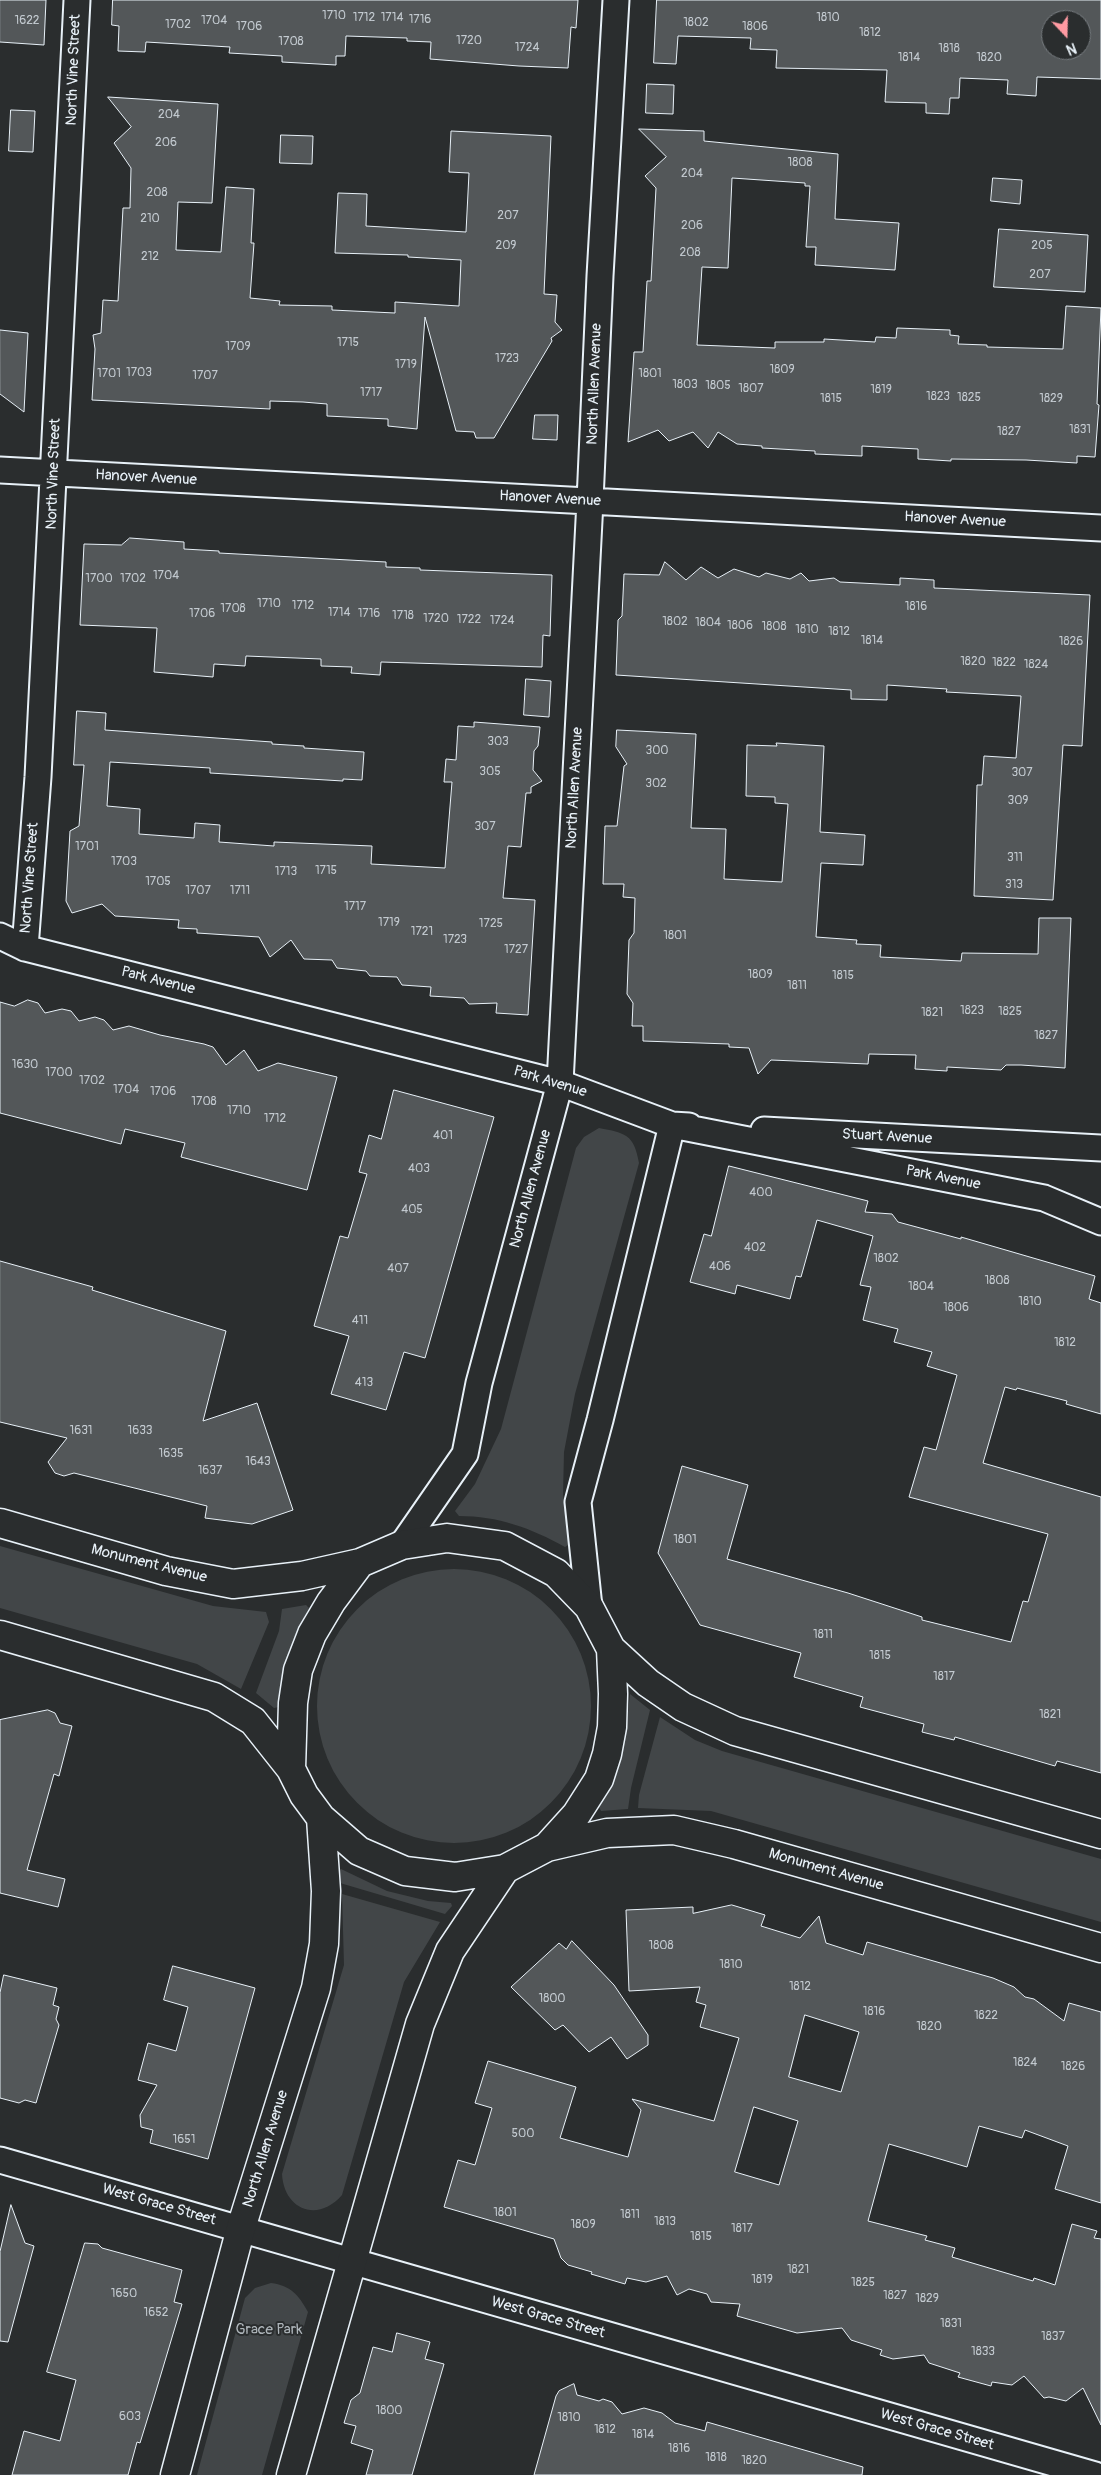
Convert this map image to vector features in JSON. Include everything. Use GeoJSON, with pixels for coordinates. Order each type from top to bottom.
{"type":"FeatureCollection","features":[{"type":"Feature","properties":{"kind":"street","name":"North Vine Street"},"geometry":{"type":"LineString","coordinates":[[25,948],[38,777],[77,0]]}},
{"type":"Feature","properties":{"kind":"street","name":"North Allen Avenue"},"geometry":{"type":"LineString","coordinates":[[402,1545],[465,1454],[479,1384],[560,1083],[600,276],[616,0]]}},
{"type":"Feature","properties":{"kind":"street","name":"Hanover Avenue"},"geometry":{"type":"LineString","coordinates":[[0,470],[1101,528]]}},
{"type":"Feature","properties":{"kind":"street","name":"Park Avenue"},"geometry":{"type":"LineString","coordinates":[[0,936],[25,948],[560,1083],[672,1125],[1044,1198],[1101,1222]]}},
{"type":"Feature","properties":{"kind":"street","name":"Stuart Avenue"},"geometry":{"type":"LineString","coordinates":[[672,1125],[1101,1148]]}},
{"type":"Feature","properties":{"kind":"street"},"geometry":{"type":"LineString","coordinates":[[589,1607],[578,1502],[600,1420],[672,1125]]}},
{"type":"Feature","properties":{"kind":"street","name":"Monument Avenue"},"geometry":{"type":"LineString","coordinates":[[0,1523],[166,1571],[233,1584],[302,1576],[360,1563],[402,1545],[447,1538],[505,1546],[556,1573],[589,1607],[611,1649]]}},
{"type":"Feature","properties":{"kind":"street"},"geometry":{"type":"LineString","coordinates":[[291,1769],[293,1703],[298,1670],[312,1634],[360,1563]]}},
{"type":"Feature","properties":{"kind":"street"},"geometry":{"type":"LineString","coordinates":[[0,1635],[214,1697],[253,1721],[291,1769],[304,1795],[321,1818],[359,1851],[405,1871],[455,1877],[505,1869],[547,1847],[576,1815],[599,1779],[607,1754],[612,1727],[611,1649]]}},
{"type":"Feature","properties":{"kind":"street"},"geometry":{"type":"LineString","coordinates":[[611,1649],[648,1683],[683,1707],[735,1731],[1101,1834]]}},
{"type":"Feature","properties":{"kind":"street","name":"North Allen Avenue"},"geometry":{"type":"LineString","coordinates":[[175,2475],[241,2228],[316,1988],[324,1944],[326,1891],[321,1818]]}},
{"type":"Feature","properties":{"kind":"street","name":"Monument Avenue"},"geometry":{"type":"LineString","coordinates":[[547,1847],[608,1833],[674,1830],[734,1844],[1101,1948]]}},
{"type":"Feature","properties":{"kind":"street"},"geometry":{"type":"LineString","coordinates":[[290,2475],[420,2024],[450,1951],[505,1869]]}},
{"type":"Feature","properties":{"kind":"street","name":"West Grace Street"},"geometry":{"type":"LineString","coordinates":[[0,2160],[1095,2475]]}},
{"type":"Feature","properties":{"kind":"green space"},"geometry":{"type":"Polygon","coordinates":[[[599,1128],[627,1136],[634,1146],[639,1163],[575,1394],[564,1452],[563,1495],[570,1544],[565,1547],[540,1534],[514,1524],[487,1518],[459,1516],[455,1511],[475,1484],[501,1429],[576,1148],[584,1137],[599,1128]]]}},
{"type":"Feature","properties":{"kind":"green space"},"geometry":{"type":"Polygon","coordinates":[[[0,1546],[213,1606],[266,1612],[269,1622],[241,1689],[197,1664],[0,1608],[0,1546]]]}},
{"type":"Feature","properties":{"kind":"green space"},"geometry":{"type":"Polygon","coordinates":[[[454,1569],[494,1575],[530,1592],[551,1609],[568,1630],[585,1666],[591,1706],[585,1746],[568,1782],[551,1803],[530,1820],[494,1837],[454,1843],[414,1837],[378,1820],[357,1803],[340,1782],[323,1746],[317,1706],[323,1666],[340,1630],[357,1609],[378,1592],[414,1575],[454,1569]]]}},
{"type":"Feature","properties":{"kind":"green space"},"geometry":{"type":"Polygon","coordinates":[[[306,1605],[309,1608],[292,1644],[284,1668],[279,1707],[274,1708],[256,1693],[279,1631],[282,1609],[306,1605]]]}},
{"type":"Feature","properties":{"kind":"green space"},"geometry":{"type":"Polygon","coordinates":[[[630,1694],[650,1710],[631,1788],[628,1809],[601,1811],[599,1807],[612,1780],[621,1752],[630,1694]]]}},
{"type":"Feature","properties":{"kind":"green space"},"geometry":{"type":"Polygon","coordinates":[[[660,1717],[695,1740],[722,1751],[1101,1859],[1101,1922],[711,1811],[638,1808],[639,1795],[660,1717]]]}},
{"type":"Feature","properties":{"kind":"green space"},"geometry":{"type":"Polygon","coordinates":[[[341,1869],[387,1891],[428,1901],[451,1903],[452,1906],[445,1914],[340,1883],[339,1871],[341,1869]]]}},
{"type":"Feature","properties":{"kind":"green space"},"geometry":{"type":"Polygon","coordinates":[[[342,1894],[440,1922],[404,1982],[342,2195],[333,2204],[323,2209],[313,2210],[296,2204],[289,2196],[284,2186],[282,2174],[344,1965],[342,1894]]]}},
{"type":"Feature","properties":{"kind":"green space","name":"Grace Park"},"geometry":{"type":"Polygon","coordinates":[[[271,2283],[284,2286],[293,2292],[301,2300],[308,2312],[262,2475],[197,2475],[245,2298],[255,2288],[271,2283]]]}},
{"type":"Feature","properties":{"kind":"building"},"geometry":{"type":"Polygon","coordinates":[[[0,0],[46,0],[44,45],[0,42],[0,0]]]}},
{"type":"Feature","properties":{"kind":"building"},"geometry":{"type":"Polygon","coordinates":[[[113,0],[578,0],[576,28],[571,27],[568,68],[430,59],[431,42],[407,41],[407,38],[346,36],[345,56],[336,56],[336,65],[282,62],[282,56],[229,53],[230,47],[146,42],[145,52],[118,51],[119,26],[112,25],[113,0]]]}},
{"type":"Feature","properties":{"kind":"building"},"geometry":{"type":"Polygon","coordinates":[[[657,0],[1101,0],[1101,79],[1037,77],[1036,96],[1007,94],[1008,80],[960,78],[959,98],[950,98],[949,114],[926,113],[926,103],[885,102],[887,70],[776,68],[777,50],[750,49],[751,38],[678,36],[676,64],[654,63],[657,0]]]}},
{"type":"Feature","properties":{"kind":"building"},"geometry":{"type":"Polygon","coordinates":[[[647,84],[674,85],[673,114],[646,113],[647,84]]]}},
{"type":"Feature","properties":{"kind":"building"},"geometry":{"type":"Polygon","coordinates":[[[108,97],[218,104],[212,203],[178,202],[176,250],[221,252],[226,187],[254,189],[251,243],[254,243],[250,298],[280,301],[279,305],[332,306],[332,310],[395,313],[395,302],[459,306],[461,260],[408,257],[408,255],[335,253],[338,193],[367,194],[366,226],[466,232],[469,173],[449,172],[451,131],[551,136],[544,294],[557,295],[555,322],[562,330],[551,338],[552,341],[494,438],[476,438],[474,432],[456,431],[425,317],[417,429],[388,426],[388,419],[327,416],[327,404],[270,401],[270,409],[92,400],[95,349],[93,335],[101,333],[103,300],[118,301],[123,208],[130,208],[131,168],[114,143],[131,127],[108,97]]]}},
{"type":"Feature","properties":{"kind":"building"},"geometry":{"type":"Polygon","coordinates":[[[11,110],[35,111],[33,152],[9,151],[11,110]]]}},
{"type":"Feature","properties":{"kind":"building"},"geometry":{"type":"Polygon","coordinates":[[[639,129],[704,131],[704,141],[838,154],[835,219],[899,223],[895,270],[815,265],[816,247],[806,247],[810,186],[805,186],[805,183],[732,178],[728,268],[702,267],[697,345],[775,348],[775,342],[824,342],[824,339],[875,342],[876,337],[896,338],[897,328],[950,330],[950,335],[959,336],[958,344],[987,345],[987,347],[1063,349],[1066,306],[1101,308],[1097,404],[1099,405],[1095,457],[1077,456],[1077,463],[1026,460],[951,459],[951,461],[918,459],[918,449],[862,446],[862,456],[815,454],[815,451],[762,448],[762,446],[737,444],[718,432],[708,448],[693,432],[669,441],[658,430],[628,442],[634,352],[643,352],[647,281],[651,281],[656,188],[645,176],[666,157],[639,129]]]}},
{"type":"Feature","properties":{"kind":"building"},"geometry":{"type":"Polygon","coordinates":[[[281,135],[313,136],[312,164],[280,163],[281,135]]]}},
{"type":"Feature","properties":{"kind":"building"},"geometry":{"type":"Polygon","coordinates":[[[993,178],[1022,180],[1020,204],[991,201],[993,178]]]}},
{"type":"Feature","properties":{"kind":"building"},"geometry":{"type":"Polygon","coordinates":[[[999,229],[1088,235],[1085,292],[994,287],[999,229]]]}},
{"type":"Feature","properties":{"kind":"building"},"geometry":{"type":"Polygon","coordinates":[[[0,330],[28,333],[24,412],[0,394],[0,330]]]}},
{"type":"Feature","properties":{"kind":"building"},"geometry":{"type":"Polygon","coordinates":[[[535,415],[558,415],[557,440],[533,439],[535,415]]]}},
{"type":"Feature","properties":{"kind":"building"},"geometry":{"type":"Polygon","coordinates":[[[130,538],[184,542],[184,549],[219,551],[219,553],[386,562],[386,567],[420,568],[420,570],[552,575],[550,636],[543,635],[542,667],[381,662],[380,675],[351,673],[352,667],[321,666],[321,659],[246,656],[245,666],[214,664],[213,677],[154,672],[157,628],[80,625],[84,544],[121,545],[130,538]]]}},
{"type":"Feature","properties":{"kind":"building"},"geometry":{"type":"Polygon","coordinates":[[[665,562],[686,580],[701,567],[718,578],[734,569],[759,577],[766,573],[790,579],[801,573],[809,581],[834,578],[840,582],[900,585],[900,578],[934,580],[934,588],[1090,595],[1082,746],[1063,745],[1053,900],[974,896],[977,785],[982,785],[984,756],[1016,758],[1021,696],[946,692],[947,689],[887,685],[887,700],[851,699],[851,690],[616,675],[618,620],[622,616],[624,574],[659,575],[665,562]]]}},
{"type":"Feature","properties":{"kind":"building"},"geometry":{"type":"Polygon","coordinates":[[[526,679],[551,681],[549,717],[524,715],[526,679]]]}},
{"type":"Feature","properties":{"kind":"building"},"geometry":{"type":"Polygon","coordinates":[[[77,711],[106,713],[105,730],[272,742],[272,744],[304,746],[304,748],[364,752],[362,780],[343,779],[343,781],[210,773],[210,768],[110,762],[107,806],[140,809],[139,834],[194,838],[195,823],[220,825],[219,842],[274,846],[274,842],[372,846],[371,864],[445,868],[452,782],[444,782],[446,759],[456,760],[458,726],[474,727],[474,722],[540,727],[538,746],[534,751],[533,770],[542,781],[531,787],[531,793],[526,793],[521,847],[508,846],[503,898],[535,900],[528,1015],[496,1013],[497,1003],[469,1004],[464,998],[430,996],[431,987],[402,985],[397,977],[370,976],[366,971],[337,968],[332,960],[304,959],[291,940],[270,957],[259,937],[197,933],[197,929],[178,928],[179,920],[115,916],[102,904],[72,913],[66,901],[70,831],[79,826],[84,765],[74,765],[77,711]]]}},
{"type":"Feature","properties":{"kind":"building"},"geometry":{"type":"Polygon","coordinates":[[[617,730],[696,734],[691,828],[726,829],[724,879],[782,882],[788,804],[775,803],[775,797],[746,796],[747,745],[777,746],[776,743],[824,746],[820,832],[865,835],[863,865],[821,863],[816,937],[857,940],[856,944],[881,945],[880,957],[961,961],[962,953],[1038,954],[1039,918],[1071,918],[1065,1068],[1006,1065],[1001,1070],[947,1067],[947,1071],[915,1069],[916,1055],[869,1054],[868,1064],[771,1060],[758,1074],[749,1048],[729,1047],[729,1044],[643,1041],[643,1026],[632,1026],[633,1003],[627,994],[629,940],[634,933],[635,898],[623,897],[624,884],[603,884],[605,826],[617,826],[624,766],[627,764],[616,747],[617,730]]]}},
{"type":"Feature","properties":{"kind":"building"},"geometry":{"type":"Polygon","coordinates":[[[28,1000],[38,1003],[45,1013],[62,1009],[71,1011],[79,1021],[95,1017],[104,1020],[113,1030],[129,1026],[160,1035],[204,1044],[213,1047],[226,1065],[244,1050],[258,1071],[278,1063],[337,1077],[307,1190],[181,1157],[185,1143],[125,1129],[121,1144],[0,1113],[0,1002],[14,1006],[28,1000]]]}},
{"type":"Feature","properties":{"kind":"building"},"geometry":{"type":"Polygon","coordinates":[[[394,1090],[494,1117],[425,1358],[404,1352],[386,1410],[331,1394],[349,1336],[314,1326],[340,1236],[348,1238],[367,1174],[359,1172],[369,1135],[381,1139],[394,1090]]]}},
{"type":"Feature","properties":{"kind":"building"},"geometry":{"type":"Polygon","coordinates":[[[729,1166],[868,1201],[865,1212],[892,1214],[898,1222],[961,1239],[961,1237],[1095,1276],[1089,1299],[1101,1303],[1101,1414],[1066,1404],[1067,1401],[1017,1388],[1016,1390],[1005,1387],[983,1463],[1101,1497],[1101,1773],[1057,1761],[1055,1766],[955,1737],[954,1740],[922,1732],[924,1724],[860,1707],[863,1697],[794,1677],[801,1653],[700,1625],[658,1553],[682,1466],[748,1485],[727,1559],[848,1593],[922,1617],[922,1620],[1011,1642],[1023,1601],[1028,1602],[1048,1534],[909,1497],[924,1447],[936,1450],[957,1375],[927,1366],[932,1352],[894,1342],[898,1329],[863,1320],[871,1287],[860,1285],[873,1236],[817,1220],[801,1277],[796,1276],[790,1299],[737,1285],[735,1294],[690,1282],[704,1234],[711,1236],[729,1166]]]}},
{"type":"Feature","properties":{"kind":"building"},"geometry":{"type":"Polygon","coordinates":[[[0,1261],[93,1287],[92,1290],[226,1331],[203,1421],[257,1403],[293,1510],[252,1524],[205,1518],[207,1506],[74,1473],[64,1476],[55,1473],[48,1462],[67,1438],[0,1422],[0,1261]]]}},
{"type":"Feature","properties":{"kind":"building"},"geometry":{"type":"Polygon","coordinates":[[[48,1710],[55,1713],[60,1723],[72,1726],[59,1776],[54,1774],[27,1870],[65,1879],[58,1907],[0,1893],[0,1720],[48,1710]]]}},
{"type":"Feature","properties":{"kind":"building"},"geometry":{"type":"Polygon","coordinates":[[[732,1905],[765,1915],[761,1926],[800,1938],[819,1916],[826,1943],[863,1955],[867,1942],[993,1978],[1014,1987],[1025,1997],[1034,1999],[1064,2021],[1069,2003],[1101,2012],[1101,2203],[1055,2189],[1068,2146],[1025,2130],[1022,2138],[979,2126],[967,2167],[889,2144],[868,2221],[927,2236],[925,2240],[955,2248],[952,2257],[1033,2281],[1034,2278],[1055,2285],[1072,2224],[1097,2231],[1094,2238],[1101,2239],[1101,2425],[1083,2388],[1066,2401],[1049,2397],[1044,2398],[1024,2376],[1012,2385],[992,2382],[991,2386],[958,2377],[960,2373],[929,2363],[924,2355],[893,2359],[880,2355],[882,2350],[851,2340],[842,2328],[797,2333],[737,2316],[740,2304],[711,2302],[707,2294],[689,2289],[677,2295],[667,2276],[646,2282],[627,2278],[625,2284],[591,2274],[592,2272],[568,2265],[561,2258],[554,2239],[444,2207],[458,2160],[475,2165],[492,2108],[475,2103],[488,2061],[576,2087],[560,2138],[628,2157],[641,2110],[632,2099],[714,2121],[739,2038],[700,2027],[706,2005],[696,2002],[700,1987],[629,1991],[626,1910],[693,1907],[693,1913],[732,1905]],[[805,2015],[789,2077],[841,2092],[859,2032],[805,2015]],[[754,2107],[735,2172],[779,2185],[798,2121],[754,2107]]]}},
{"type":"Feature","properties":{"kind":"building"},"geometry":{"type":"Polygon","coordinates":[[[572,1941],[614,1985],[648,2035],[648,2045],[627,2059],[611,2037],[589,2052],[563,2025],[555,2030],[511,1987],[559,1943],[566,1949],[572,1941]]]}},
{"type":"Feature","properties":{"kind":"building"},"geometry":{"type":"Polygon","coordinates":[[[173,1966],[255,1988],[208,2159],[150,2143],[153,2130],[141,2127],[140,2115],[157,2085],[138,2080],[148,2043],[176,2051],[188,2007],[164,2000],[173,1966]]]}},
{"type":"Feature","properties":{"kind":"building"},"geometry":{"type":"Polygon","coordinates":[[[4,1975],[57,1988],[53,2005],[59,2007],[56,2019],[59,2025],[36,2103],[25,2100],[19,2103],[0,2098],[0,1993],[4,1975]]]}},
{"type":"Feature","properties":{"kind":"building"},"geometry":{"type":"Polygon","coordinates":[[[11,2205],[25,2243],[34,2246],[8,2342],[0,2341],[0,2252],[11,2205]]]}},
{"type":"Feature","properties":{"kind":"building"},"geometry":{"type":"Polygon","coordinates":[[[85,2243],[98,2244],[102,2248],[182,2270],[174,2302],[182,2304],[140,2443],[137,2442],[128,2475],[12,2475],[24,2431],[60,2441],[76,2380],[47,2372],[85,2243]]]}},
{"type":"Feature","properties":{"kind":"building"},"geometry":{"type":"Polygon","coordinates":[[[397,2333],[430,2342],[425,2359],[444,2364],[412,2475],[366,2475],[373,2450],[351,2443],[356,2426],[344,2423],[351,2400],[360,2393],[373,2347],[392,2352],[397,2333]]]}},
{"type":"Feature","properties":{"kind":"building"},"geometry":{"type":"Polygon","coordinates":[[[574,2384],[577,2395],[599,2401],[603,2399],[612,2402],[622,2414],[644,2408],[662,2413],[675,2423],[705,2431],[707,2422],[863,2467],[862,2475],[534,2475],[556,2396],[559,2391],[574,2384]]]}}]}
